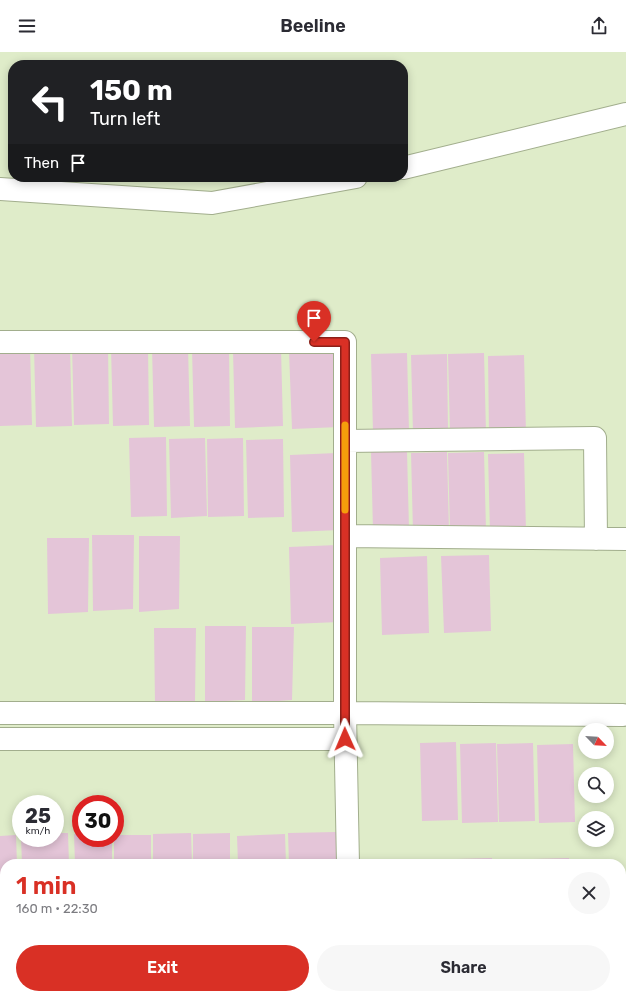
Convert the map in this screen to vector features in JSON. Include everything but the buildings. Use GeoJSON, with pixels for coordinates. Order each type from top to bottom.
{"type":"FeatureCollection","features":[{"type":"Feature","properties":{"kind":"street"},"geometry":{"type":"LineString","coordinates":[[408,167],[626,114]]}},
{"type":"Feature","properties":{"kind":"street"},"geometry":{"type":"LineString","coordinates":[[0,189],[212,203],[328,182]]}},
{"type":"Feature","properties":{"kind":"street"},"geometry":{"type":"LineString","coordinates":[[0,342],[345,342],[344,713],[348,859]]}},
{"type":"Feature","properties":{"kind":"street"},"geometry":{"type":"LineString","coordinates":[[345,441],[595,438],[596,539]]}},
{"type":"Feature","properties":{"kind":"street"},"geometry":{"type":"LineString","coordinates":[[345,536],[626,539]]}},
{"type":"Feature","properties":{"kind":"street"},"geometry":{"type":"LineString","coordinates":[[0,713],[623,715]]}},
{"type":"Feature","properties":{"kind":"street"},"geometry":{"type":"LineString","coordinates":[[0,739],[345,739]]}},
{"type":"Feature","properties":{"kind":"slow traffic"},"geometry":{"type":"LineString","coordinates":[[345,425],[345,510]]}},
{"type":"Feature","properties":{"kind":"route"},"geometry":{"type":"LineString","coordinates":[[314,342],[345,342],[345,739]]}}]}
